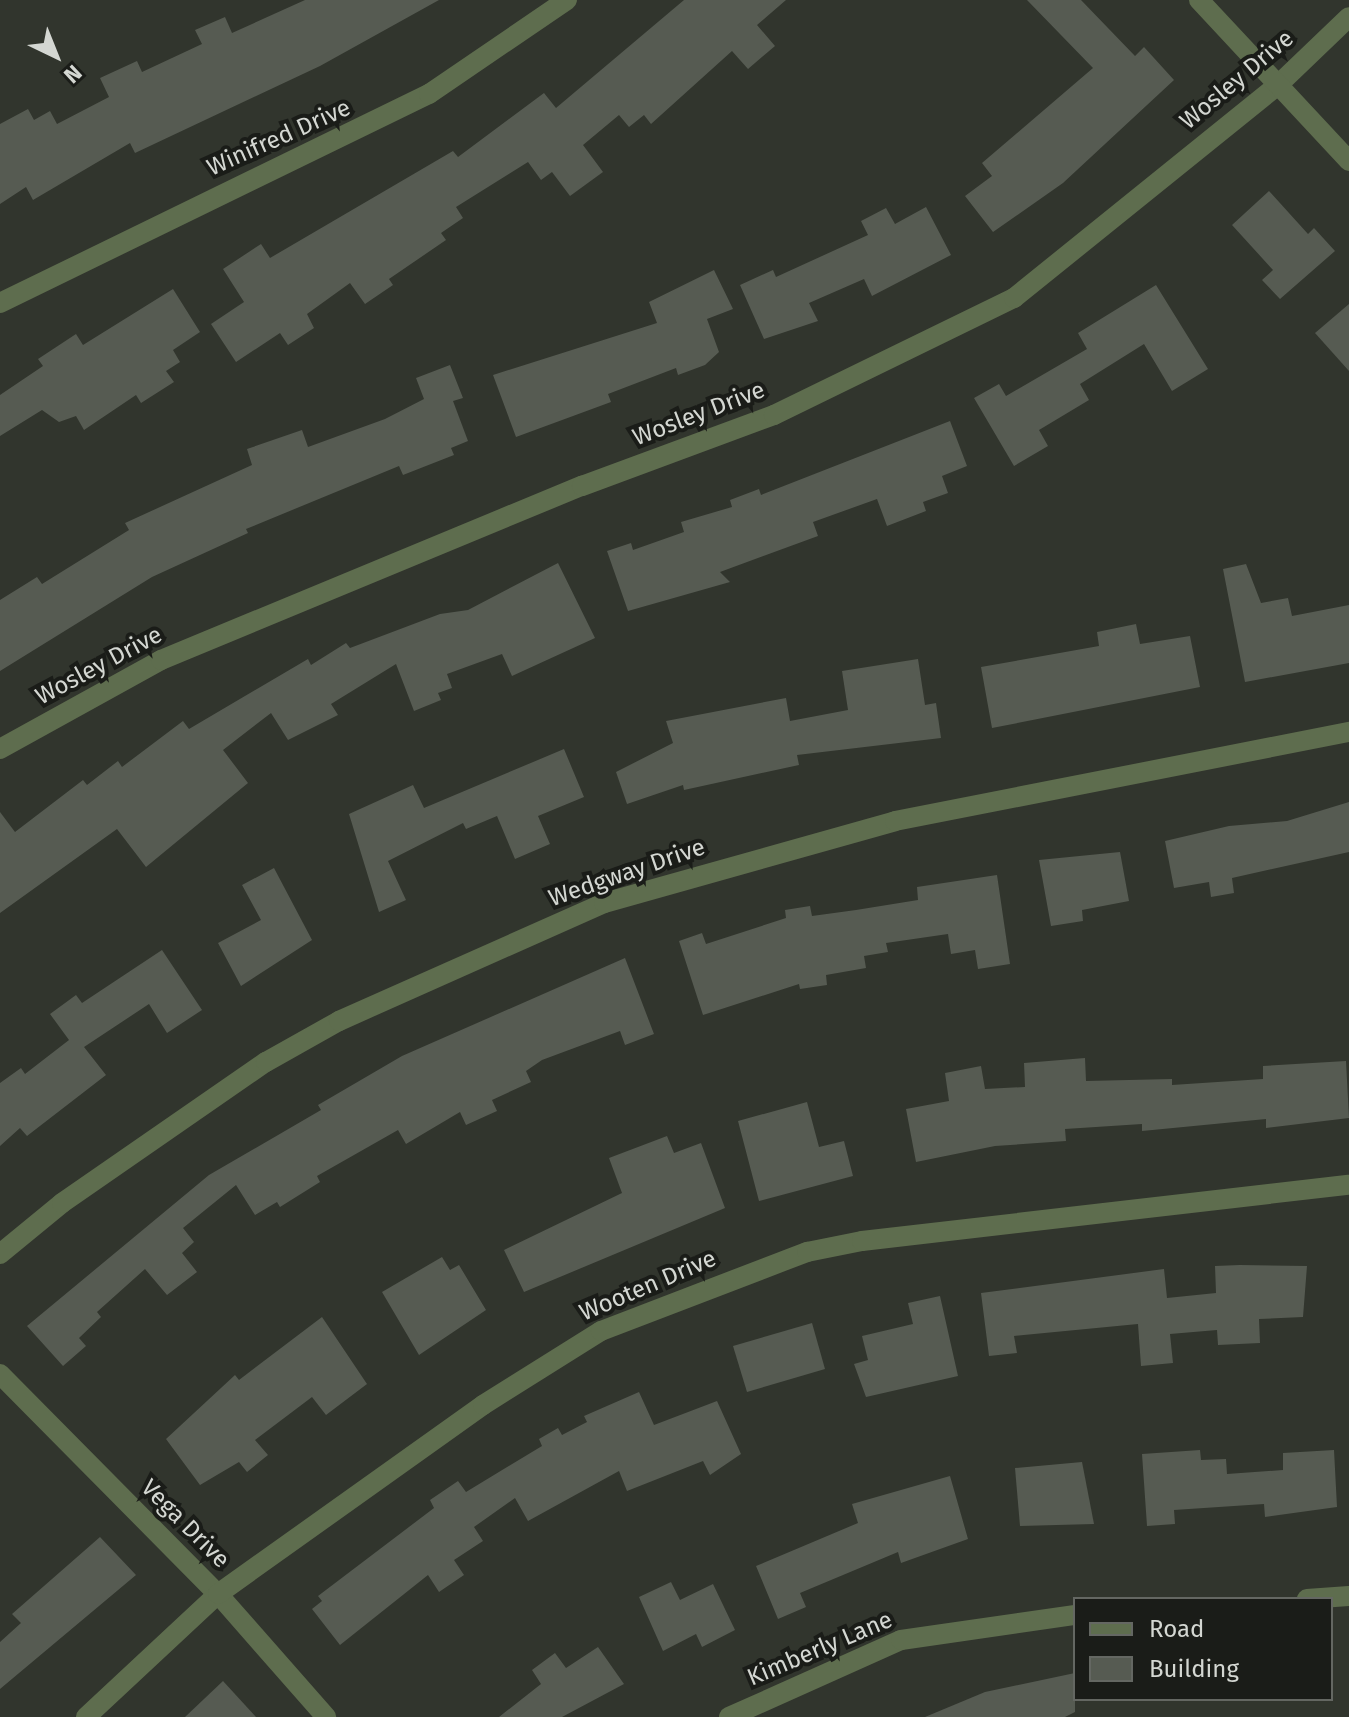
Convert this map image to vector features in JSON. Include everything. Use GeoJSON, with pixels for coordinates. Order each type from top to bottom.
{"type":"FeatureCollection","features":[{"type":"Feature","properties":{"kind":"street","name":"Winifred Drive"},"geometry":{"type":"LineString","coordinates":[[0,303],[429,94],[567,0]]}},
{"type":"Feature","properties":{"kind":"street"},"geometry":{"type":"LineString","coordinates":[[1199,0],[1349,161]]}},
{"type":"Feature","properties":{"kind":"street","name":"Wosley Drive"},"geometry":{"type":"LineString","coordinates":[[0,749],[161,660],[582,486],[774,415],[1014,298],[1278,85],[1349,17]]}},
{"type":"Feature","properties":{"kind":"street","name":"Wedgway Drive"},"geometry":{"type":"LineString","coordinates":[[0,1254],[62,1203],[266,1062],[339,1021],[604,903],[895,821],[1349,732]]}},
{"type":"Feature","properties":{"kind":"street","name":"Wooten Drive"},"geometry":{"type":"LineString","coordinates":[[86,1717],[218,1594],[541,1367],[601,1331],[731,1279],[862,1241],[1349,1185]]}},
{"type":"Feature","properties":{"kind":"street","name":"Vega Drive"},"geometry":{"type":"LineString","coordinates":[[0,1374],[218,1594],[326,1717]]}},
{"type":"Feature","properties":{"kind":"street","name":"Kimberly Lane"},"geometry":{"type":"LineString","coordinates":[[729,1717],[901,1640],[1073,1615]]}},
{"type":"Feature","properties":{"kind":"building"},"geometry":{"type":"Polygon","coordinates":[[[305,0],[439,0],[320,66],[135,153],[130,143],[33,200],[26,187],[0,204],[0,124],[28,109],[34,120],[50,111],[57,124],[109,97],[100,78],[137,61],[142,72],[202,44],[195,30],[225,17],[232,33],[305,0]]]}},
{"type":"Feature","properties":{"kind":"building"},"geometry":{"type":"Polygon","coordinates":[[[684,0],[786,0],[757,25],[775,46],[748,69],[732,51],[651,124],[644,115],[629,127],[619,115],[583,145],[603,172],[570,196],[552,172],[541,180],[528,162],[456,207],[463,218],[441,233],[446,240],[389,279],[393,285],[365,304],[350,283],[307,314],[314,328],[288,345],[280,333],[236,362],[211,324],[244,302],[223,269],[261,244],[270,258],[453,151],[458,157],[544,93],[556,108],[684,0]]]}},
{"type":"Feature","properties":{"kind":"building"},"geometry":{"type":"Polygon","coordinates":[[[1027,0],[1081,0],[1135,56],[1144,47],[1174,80],[1063,183],[993,232],[965,196],[992,176],[982,163],[1093,68],[1027,0]]]}},
{"type":"Feature","properties":{"kind":"building"},"geometry":{"type":"Polygon","coordinates":[[[1269,191],[1308,234],[1314,228],[1335,251],[1280,299],[1262,280],[1273,270],[1232,225],[1269,191]]]}},
{"type":"Feature","properties":{"kind":"building"},"geometry":{"type":"Polygon","coordinates":[[[926,207],[951,255],[872,296],[864,279],[809,303],[818,321],[764,339],[740,285],[773,270],[776,277],[868,235],[861,221],[886,208],[895,224],[926,207]]]}},
{"type":"Feature","properties":{"kind":"building"},"geometry":{"type":"Polygon","coordinates":[[[714,270],[733,309],[707,319],[719,352],[705,365],[678,375],[676,368],[608,394],[611,402],[516,437],[493,375],[657,323],[649,302],[714,270]]]}},
{"type":"Feature","properties":{"kind":"building"},"geometry":{"type":"Polygon","coordinates":[[[1156,285],[1208,369],[1172,391],[1144,344],[1080,384],[1089,400],[1039,430],[1048,446],[1014,466],[974,398],[999,384],[1006,396],[1087,349],[1078,333],[1156,285]]]}},
{"type":"Feature","properties":{"kind":"building"},"geometry":{"type":"Polygon","coordinates":[[[173,289],[200,332],[173,350],[180,362],[166,371],[174,382],[141,403],[136,395],[84,430],[76,416],[59,422],[42,410],[0,436],[0,395],[43,366],[38,359],[76,334],[83,345],[173,289]]]}},
{"type":"Feature","properties":{"kind":"building"},"geometry":{"type":"Polygon","coordinates":[[[1349,304],[1349,371],[1315,333],[1349,304]]]}},
{"type":"Feature","properties":{"kind":"building"},"geometry":{"type":"Polygon","coordinates":[[[450,365],[463,398],[453,401],[468,441],[451,448],[454,455],[403,475],[399,466],[246,529],[248,533],[152,577],[0,671],[0,600],[37,577],[42,584],[129,530],[125,523],[252,465],[247,449],[302,430],[308,447],[385,419],[424,399],[416,378],[450,365]]]}},
{"type":"Feature","properties":{"kind":"building"},"geometry":{"type":"Polygon","coordinates":[[[950,421],[967,466],[942,476],[948,493],[923,502],[926,511],[887,526],[877,499],[813,522],[818,536],[720,572],[730,582],[628,611],[607,551],[631,543],[633,550],[684,532],[681,522],[732,507],[730,500],[759,489],[761,495],[950,421]]]}},
{"type":"Feature","properties":{"kind":"building"},"geometry":{"type":"Polygon","coordinates":[[[558,563],[595,638],[512,676],[502,654],[447,674],[452,688],[438,693],[441,700],[414,711],[396,664],[331,704],[338,715],[288,740],[271,713],[223,750],[248,783],[146,867],[117,829],[0,913],[0,812],[15,832],[83,780],[87,785],[118,761],[122,767],[183,721],[189,729],[308,659],[311,665],[346,643],[350,648],[440,614],[468,610],[558,563]]]}},
{"type":"Feature","properties":{"kind":"building"},"geometry":{"type":"Polygon","coordinates":[[[1246,564],[1261,603],[1288,598],[1292,616],[1349,605],[1349,663],[1245,682],[1223,569],[1246,564]]]}},
{"type":"Feature","properties":{"kind":"building"},"geometry":{"type":"Polygon","coordinates":[[[1136,624],[1140,644],[1190,636],[1200,687],[992,728],[981,667],[1099,646],[1097,632],[1136,624]]]}},
{"type":"Feature","properties":{"kind":"building"},"geometry":{"type":"Polygon","coordinates":[[[918,659],[925,705],[936,703],[941,738],[797,755],[799,765],[684,790],[683,785],[627,804],[616,772],[673,743],[666,721],[786,698],[790,721],[848,710],[842,671],[918,659]]]}},
{"type":"Feature","properties":{"kind":"building"},"geometry":{"type":"Polygon","coordinates":[[[564,749],[584,797],[538,816],[550,844],[515,859],[497,816],[466,829],[463,823],[388,861],[406,900],[379,912],[349,814],[413,785],[424,808],[564,749]]]}},
{"type":"Feature","properties":{"kind":"building"},"geometry":{"type":"Polygon","coordinates":[[[1349,802],[1349,852],[1232,878],[1234,893],[1211,897],[1209,882],[1174,888],[1165,841],[1229,826],[1287,821],[1349,802]]]}},
{"type":"Feature","properties":{"kind":"building"},"geometry":{"type":"Polygon","coordinates":[[[1120,852],[1129,901],[1082,910],[1083,921],[1051,926],[1039,860],[1120,852]]]}},
{"type":"Feature","properties":{"kind":"building"},"geometry":{"type":"Polygon","coordinates":[[[274,868],[312,940],[241,986],[218,943],[261,920],[242,885],[274,868]]]}},
{"type":"Feature","properties":{"kind":"building"},"geometry":{"type":"Polygon","coordinates":[[[997,875],[1010,964],[978,969],[975,950],[951,954],[948,934],[886,943],[888,952],[864,956],[866,968],[826,975],[827,985],[800,989],[799,984],[703,1015],[679,941],[702,933],[706,944],[786,918],[785,910],[810,906],[812,916],[918,900],[917,887],[997,875]]]}},
{"type":"Feature","properties":{"kind":"building"},"geometry":{"type":"Polygon","coordinates":[[[162,950],[202,1010],[167,1033],[149,1004],[84,1047],[106,1075],[27,1136],[20,1128],[0,1146],[0,1083],[21,1068],[25,1074],[69,1040],[50,1014],[76,995],[82,1003],[162,950]]]}},
{"type":"Feature","properties":{"kind":"building"},"geometry":{"type":"Polygon","coordinates":[[[625,958],[654,1034],[625,1045],[620,1031],[542,1060],[526,1071],[531,1082],[492,1100],[497,1111],[466,1125],[460,1112],[406,1144],[398,1130],[317,1176],[320,1182],[280,1207],[277,1202],[255,1215],[236,1185],[183,1228],[194,1242],[182,1253],[197,1272],[167,1295],[145,1269],[97,1312],[101,1317],[79,1338],[86,1346],[63,1366],[27,1326],[209,1175],[321,1110],[318,1105],[402,1056],[625,958]]]}},
{"type":"Feature","properties":{"kind":"building"},"geometry":{"type":"Polygon","coordinates":[[[1085,1058],[1086,1081],[1172,1079],[1172,1085],[1263,1079],[1263,1066],[1346,1061],[1349,1118],[1266,1128],[1266,1119],[1142,1131],[1142,1124],[1065,1129],[1066,1141],[995,1146],[916,1162],[906,1109],[949,1101],[945,1073],[981,1066],[985,1089],[1025,1087],[1024,1063],[1085,1058]]]}},
{"type":"Feature","properties":{"kind":"building"},"geometry":{"type":"Polygon","coordinates":[[[807,1102],[819,1147],[844,1141],[853,1176],[759,1201],[738,1121],[807,1102]]]}},
{"type":"Feature","properties":{"kind":"building"},"geometry":{"type":"Polygon","coordinates":[[[667,1136],[674,1153],[701,1143],[725,1208],[524,1292],[504,1250],[622,1193],[609,1158],[667,1136]]]}},
{"type":"Feature","properties":{"kind":"building"},"geometry":{"type":"Polygon","coordinates":[[[442,1257],[450,1270],[459,1265],[486,1310],[419,1355],[382,1292],[442,1257]]]}},
{"type":"Feature","properties":{"kind":"building"},"geometry":{"type":"Polygon","coordinates":[[[1215,1266],[1307,1266],[1303,1317],[1259,1319],[1260,1343],[1218,1345],[1217,1330],[1170,1334],[1173,1363],[1141,1366],[1138,1324],[1014,1336],[1017,1353],[989,1356],[981,1293],[1164,1269],[1167,1298],[1216,1293],[1215,1266]]]}},
{"type":"Feature","properties":{"kind":"building"},"geometry":{"type":"Polygon","coordinates":[[[940,1296],[958,1376],[866,1397],[854,1364],[868,1360],[862,1336],[913,1324],[908,1303],[940,1296]]]}},
{"type":"Feature","properties":{"kind":"building"},"geometry":{"type":"Polygon","coordinates":[[[322,1317],[367,1384],[326,1415],[312,1397],[255,1440],[268,1455],[247,1472],[239,1462],[200,1485],[166,1439],[235,1375],[239,1380],[322,1317]]]}},
{"type":"Feature","properties":{"kind":"building"},"geometry":{"type":"Polygon","coordinates":[[[812,1323],[825,1369],[747,1392],[733,1346],[812,1323]]]}},
{"type":"Feature","properties":{"kind":"building"},"geometry":{"type":"Polygon","coordinates":[[[639,1392],[654,1425],[717,1401],[741,1454],[710,1475],[703,1461],[627,1491],[619,1471],[528,1521],[515,1498],[474,1527],[483,1541],[454,1560],[464,1575],[439,1592],[428,1575],[340,1645],[312,1609],[322,1601],[318,1596],[434,1508],[430,1500],[458,1481],[466,1492],[542,1446],[539,1439],[558,1428],[562,1435],[587,1422],[584,1416],[639,1392]]]}},
{"type":"Feature","properties":{"kind":"building"},"geometry":{"type":"Polygon","coordinates":[[[1200,1450],[1201,1460],[1226,1459],[1227,1474],[1283,1470],[1283,1453],[1334,1450],[1337,1507],[1265,1517],[1264,1504],[1174,1510],[1175,1524],[1147,1526],[1142,1454],[1200,1450]]]}},
{"type":"Feature","properties":{"kind":"building"},"geometry":{"type":"Polygon","coordinates":[[[1082,1462],[1094,1524],[1020,1526],[1015,1468],[1082,1462]]]}},
{"type":"Feature","properties":{"kind":"building"},"geometry":{"type":"Polygon","coordinates":[[[950,1476],[968,1539],[901,1563],[898,1552],[800,1593],[806,1607],[778,1619],[756,1566],[858,1523],[852,1504],[950,1476]]]}},
{"type":"Feature","properties":{"kind":"building"},"geometry":{"type":"Polygon","coordinates":[[[100,1537],[136,1575],[0,1689],[0,1642],[21,1623],[12,1614],[100,1537]]]}},
{"type":"Feature","properties":{"kind":"building"},"geometry":{"type":"Polygon","coordinates":[[[671,1582],[680,1600],[713,1584],[735,1630],[702,1647],[696,1634],[663,1651],[639,1597],[671,1582]]]}},
{"type":"Feature","properties":{"kind":"building"},"geometry":{"type":"Polygon","coordinates":[[[598,1647],[624,1684],[562,1717],[499,1717],[541,1684],[532,1670],[555,1653],[566,1668],[598,1647]]]}},
{"type":"Feature","properties":{"kind":"building"},"geometry":{"type":"Polygon","coordinates":[[[1073,1673],[1075,1712],[1065,1717],[925,1717],[985,1692],[1073,1673]]]}},
{"type":"Feature","properties":{"kind":"building"},"geometry":{"type":"Polygon","coordinates":[[[223,1681],[256,1717],[185,1717],[223,1681]]]}}]}
